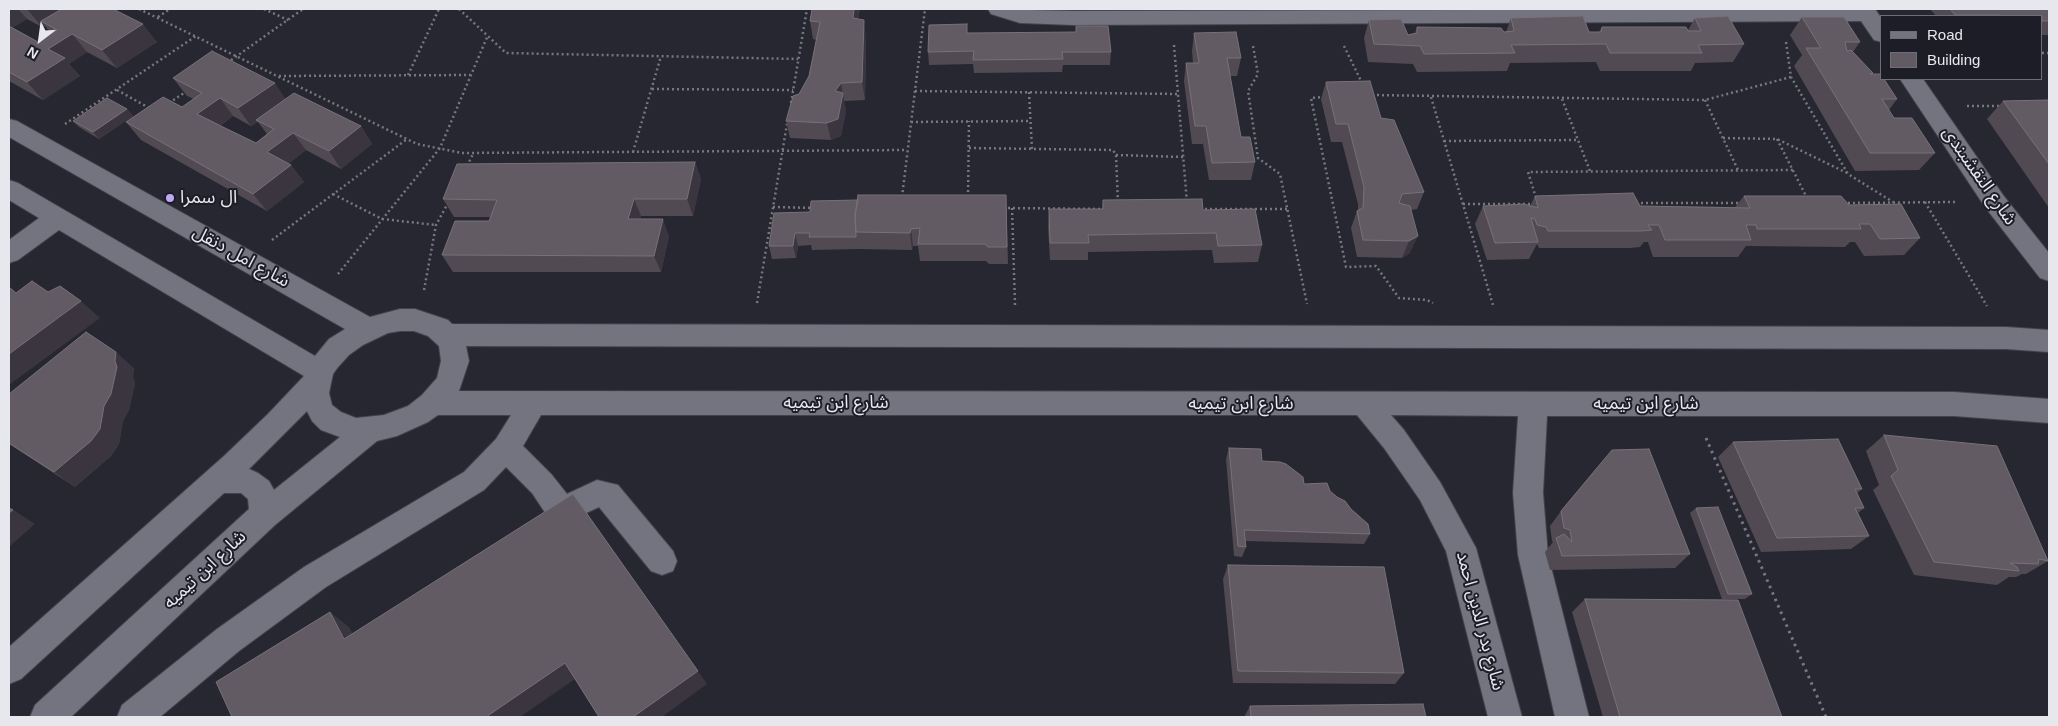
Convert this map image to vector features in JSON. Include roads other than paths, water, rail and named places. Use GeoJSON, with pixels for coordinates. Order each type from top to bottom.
{"type":"FeatureCollection","features":[{"type":"Feature","properties":{"kind":"street"},"geometry":{"type":"LineString","coordinates":[[999,9],[1020,16],[1073,18],[1247,18],[1353,13],[1379,17],[1782,16],[1866,12],[1880,32]]}},
{"type":"Feature","properties":{"kind":"street","name":"شارع النقشبندى"},"geometry":{"type":"LineString","coordinates":[[1912,80],[1994,201],[2049,271]]}},
{"type":"Feature","properties":{"kind":"street","name":"شارع امل دنقل"},"geometry":{"type":"LineString","coordinates":[[9,127],[368,329]]}},
{"type":"Feature","properties":{"kind":"street"},"geometry":{"type":"LineString","coordinates":[[10,191],[58,218],[318,377]]}},
{"type":"Feature","properties":{"kind":"street"},"geometry":{"type":"LineString","coordinates":[[9,253],[58,218]]}},
{"type":"Feature","properties":{"kind":"street"},"geometry":{"type":"LineString","coordinates":[[9,668],[218,480],[278,423],[318,377],[328,359],[339,347],[368,329],[400,320],[415,320],[418,323],[438,328],[452,342],[454,372],[449,383],[432,403],[418,414],[403,422],[370,430],[342,427],[322,413],[317,404],[315,393],[318,377]]}},
{"type":"Feature","properties":{"kind":"street"},"geometry":{"type":"LineString","coordinates":[[446,335],[2006,338],[2049,341]]}},
{"type":"Feature","properties":{"kind":"street","name":"شارع ابن تيميه"},"geometry":{"type":"LineString","coordinates":[[432,403],[1954,404],[2049,410]]}},
{"type":"Feature","properties":{"kind":"street"},"geometry":{"type":"LineString","coordinates":[[134,717],[228,640],[315,577],[474,481],[506,448],[528,413],[531,403]]}},
{"type":"Feature","properties":{"kind":"street","name":"شارع بدر الدين احمد"},"geometry":{"type":"LineString","coordinates":[[1364,404],[1394,439],[1430,491],[1462,548],[1505,717]]}},
{"type":"Feature","properties":{"kind":"street"},"geometry":{"type":"LineString","coordinates":[[1534,404],[1530,437],[1528,493],[1533,555],[1572,717]]}},
{"type":"Feature","properties":{"kind":"street","name":"شارع ابن تيميه"},"geometry":{"type":"LineString","coordinates":[[47,717],[264,515],[370,430]]}},
{"type":"Feature","properties":{"kind":"street"},"geometry":{"type":"LineString","coordinates":[[506,448],[542,484],[559,508],[569,508],[597,493],[607,494],[662,561]]}},
{"type":"Feature","properties":{"kind":"street"},"geometry":{"type":"LineString","coordinates":[[218,480],[234,479],[248,482],[259,490],[264,501],[264,515]]}},
{"type":"Feature","properties":{"kind":"place","name":"ال سمرا"},"geometry":{"type":"Point","coordinates":[170,198]}}]}
